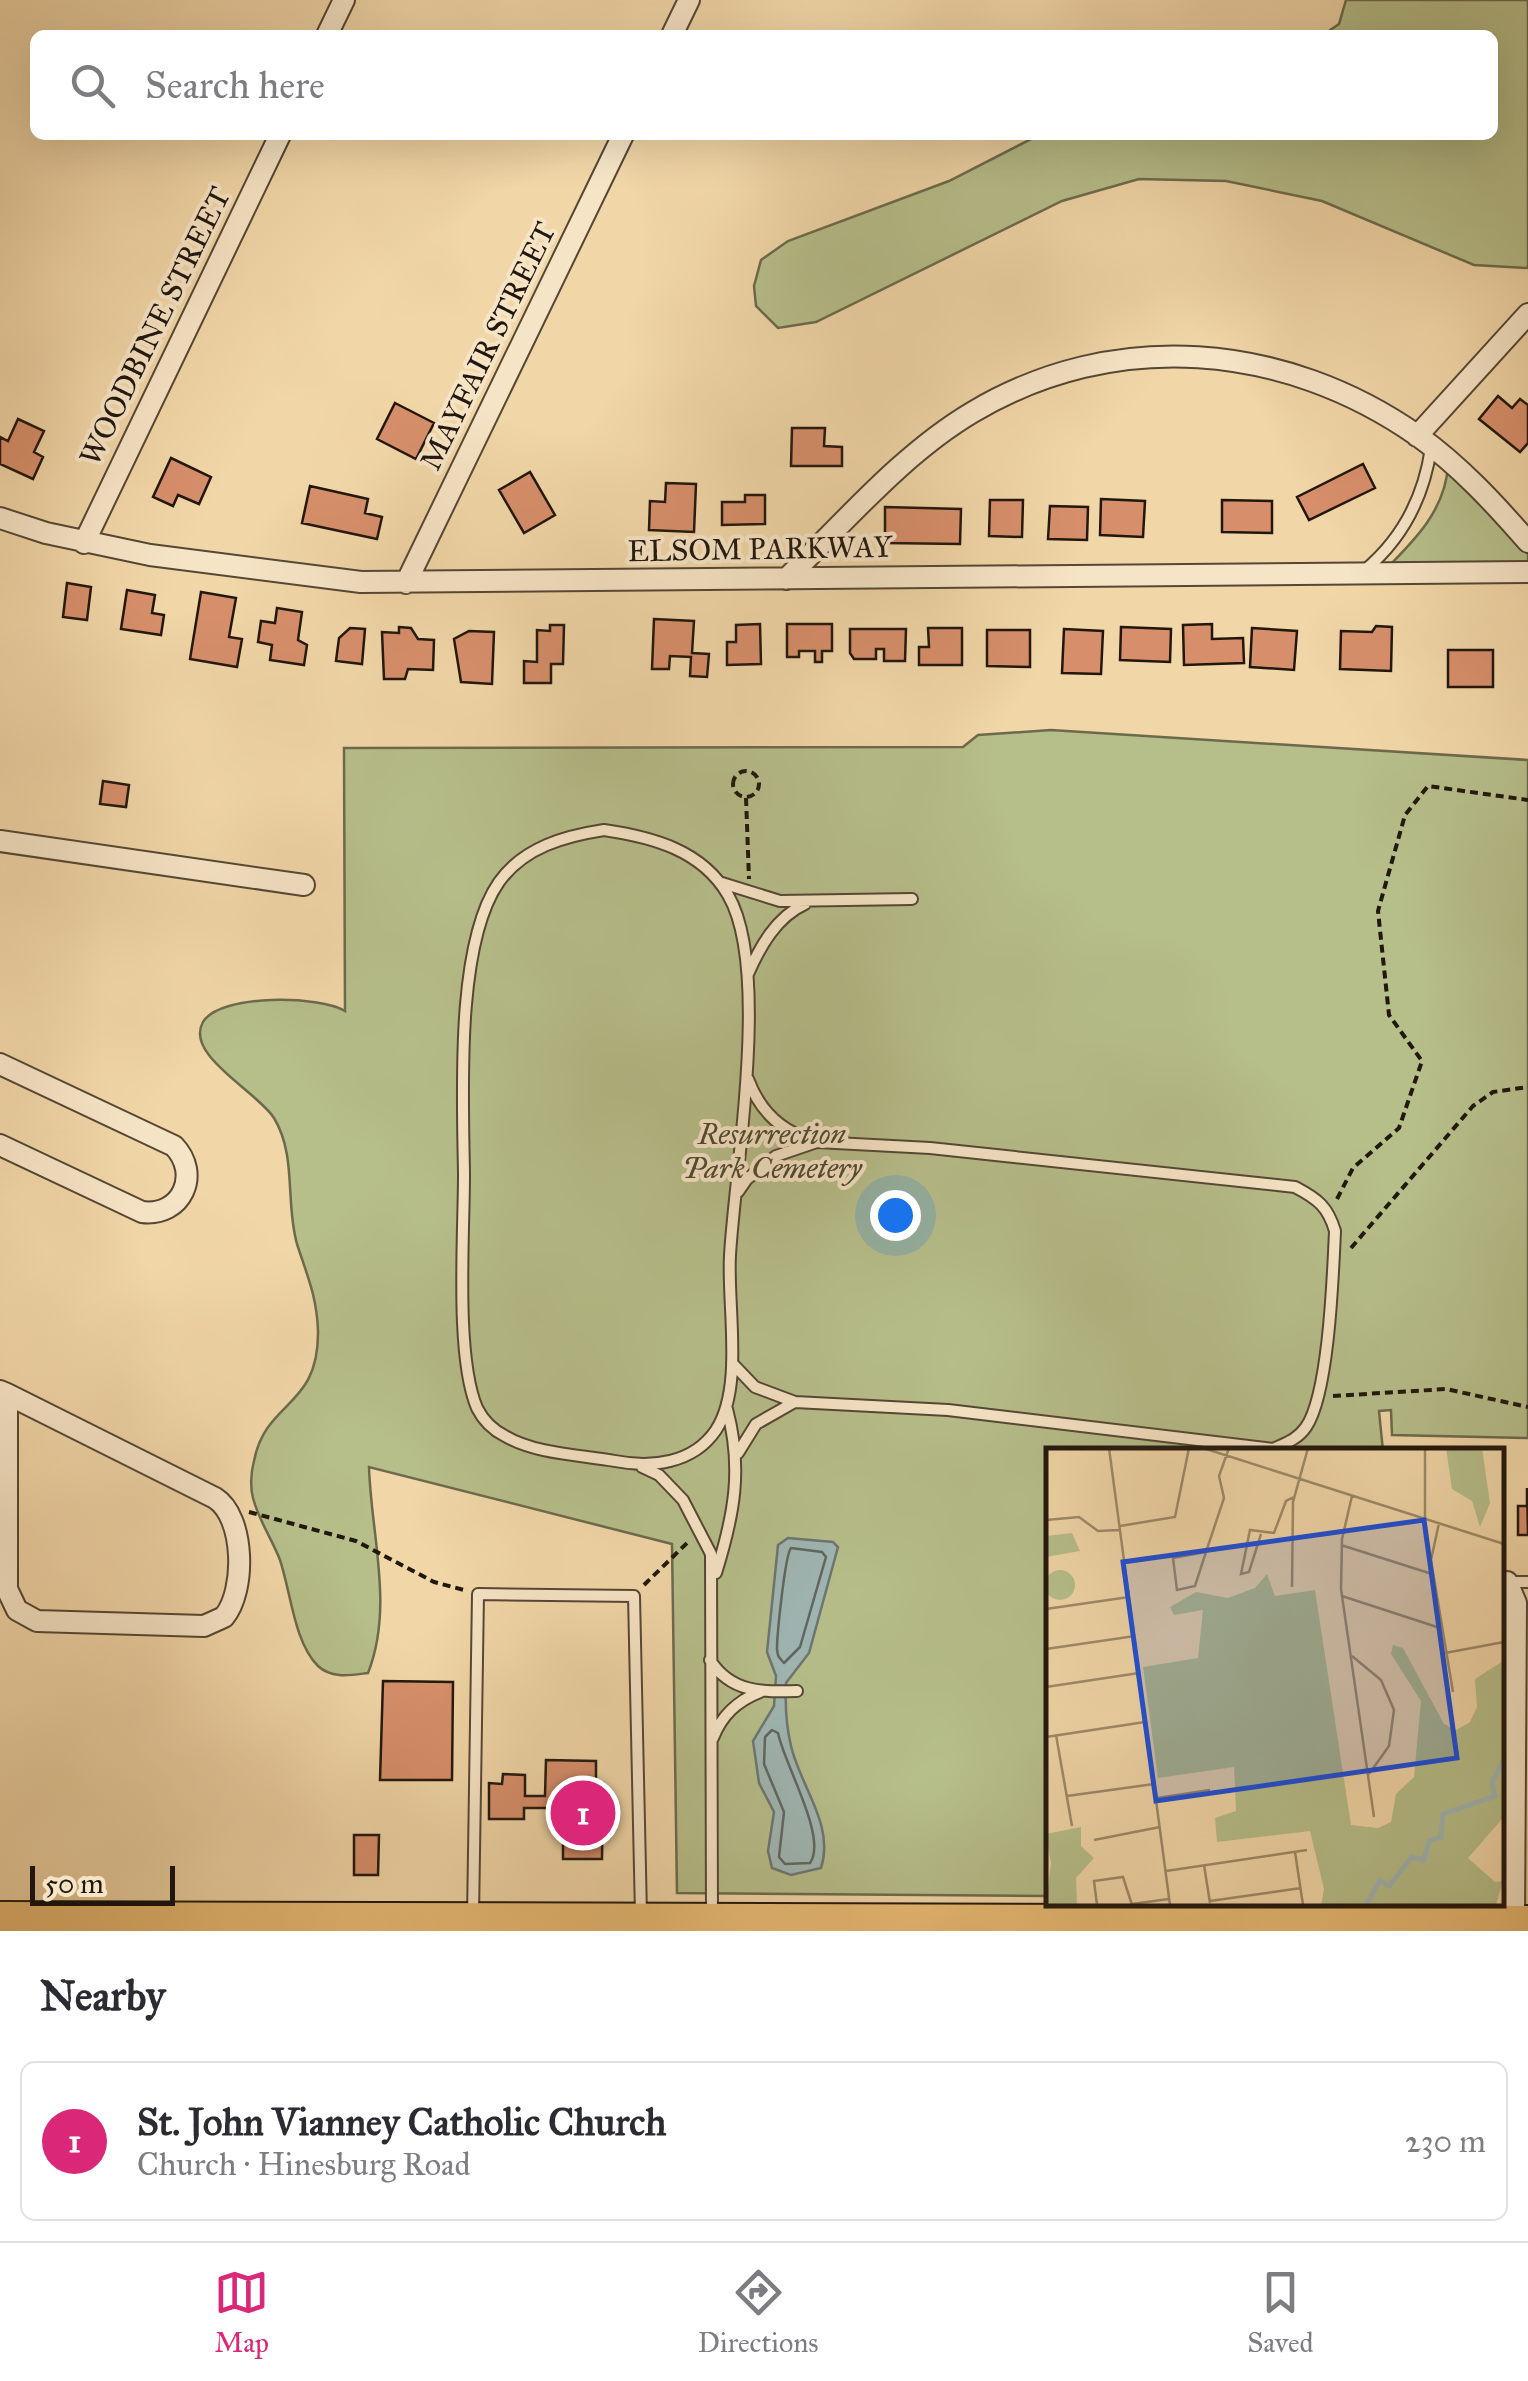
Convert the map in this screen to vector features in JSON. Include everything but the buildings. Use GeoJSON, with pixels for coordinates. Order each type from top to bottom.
{"type":"FeatureCollection","features":[{"type":"Feature","properties":{"kind":"main road"},"geometry":{"type":"LineString","coordinates":[[0,1918],[225,1926],[642,1921],[712,1926],[1026,1926],[1381,1913],[1424,1927],[1508,1918]]}},
{"type":"Feature","properties":{"kind":"street"},"geometry":{"type":"LineString","coordinates":[[330,30],[344,0]]}},
{"type":"Feature","properties":{"kind":"street"},"geometry":{"type":"LineString","coordinates":[[674,30],[689,0]]}},
{"type":"Feature","properties":{"kind":"street","name":"WOODBINE STREET"},"geometry":{"type":"LineString","coordinates":[[84,543],[278,140]]}},
{"type":"Feature","properties":{"kind":"street","name":"MAYFAIR STREET"},"geometry":{"type":"LineString","coordinates":[[406,583],[622,140]]}},
{"type":"Feature","properties":{"kind":"street"},"geometry":{"type":"LineString","coordinates":[[1424,441],[1528,314]]}},
{"type":"Feature","properties":{"kind":"street"},"geometry":{"type":"LineString","coordinates":[[786,580],[899,470],[956,423],[1031,382],[1094,362],[1200,355],[1270,367],[1330,389],[1424,441],[1528,542]]}},
{"type":"Feature","properties":{"kind":"street","name":"ELSOM PARKWAY"},"geometry":{"type":"LineString","coordinates":[[0,518],[84,543],[286,576],[406,583],[1364,570],[1528,572]]}},
{"type":"Feature","properties":{"kind":"street"},"geometry":{"type":"LineString","coordinates":[[0,840],[304,885]]}},
{"type":"Feature","properties":{"kind":"street"},"geometry":{"type":"LineString","coordinates":[[0,1064],[174,1146],[184,1159],[187,1184],[174,1205],[142,1212],[0,1145]]}},
{"type":"Feature","properties":{"kind":"street"},"geometry":{"type":"LineString","coordinates":[[4,1392],[215,1498],[229,1510],[236,1534],[236,1596],[228,1612],[215,1623],[198,1626],[31,1620],[13,1606],[6,1589],[4,1392]]}},
{"type":"Feature","properties":{"kind":"street"},"geometry":{"type":"LineString","coordinates":[[1508,1918],[1516,1603],[1512,1587]]}},
{"type":"Feature","properties":{"kind":"lane"},"geometry":{"type":"LineString","coordinates":[[1364,570],[1386,552],[1422,490],[1424,441]]}},
{"type":"Feature","properties":{"kind":"lane"},"geometry":{"type":"LineString","coordinates":[[712,1926],[709,1748],[714,1581],[732,1522],[738,1454],[733,1431],[727,1408],[731,1362],[728,1280],[746,1075],[746,976],[740,924],[717,880],[696,860],[652,838],[604,830],[566,836],[533,850],[500,880],[478,921],[464,1086],[464,1198],[466,1352],[478,1411],[490,1426],[520,1443],[642,1466],[674,1461],[710,1438],[733,1431],[756,1424]]}},
{"type":"Feature","properties":{"kind":"lane"},"geometry":{"type":"LineString","coordinates":[[717,880],[780,901],[912,900]]}},
{"type":"Feature","properties":{"kind":"lane"},"geometry":{"type":"LineString","coordinates":[[746,976],[762,944],[782,921],[801,906],[816,901]]}},
{"type":"Feature","properties":{"kind":"lane"},"geometry":{"type":"LineString","coordinates":[[746,1075],[766,1112],[795,1136],[818,1142],[930,1148],[1261,1182],[1296,1187],[1318,1199],[1330,1212],[1335,1231],[1318,1397],[1308,1425],[1296,1439],[1280,1448]]}},
{"type":"Feature","properties":{"kind":"lane"},"geometry":{"type":"LineString","coordinates":[[734,1196],[747,1179],[776,1156],[818,1142]]}},
{"type":"Feature","properties":{"kind":"lane"},"geometry":{"type":"LineString","coordinates":[[731,1362],[755,1386],[795,1402],[948,1410],[1260,1448]]}},
{"type":"Feature","properties":{"kind":"lane"},"geometry":{"type":"LineString","coordinates":[[738,1454],[756,1424],[773,1410],[795,1402]]}},
{"type":"Feature","properties":{"kind":"lane"},"geometry":{"type":"LineString","coordinates":[[710,1438],[727,1408]]}},
{"type":"Feature","properties":{"kind":"lane"},"geometry":{"type":"LineString","coordinates":[[642,1466],[673,1487],[702,1529],[714,1581]]}},
{"type":"Feature","properties":{"kind":"lane"},"geometry":{"type":"LineString","coordinates":[[472,1926],[478,1594],[634,1596],[642,1921]]}},
{"type":"Feature","properties":{"kind":"lane"},"geometry":{"type":"LineString","coordinates":[[710,1660],[726,1680],[764,1692]]}},
{"type":"Feature","properties":{"kind":"lane"},"geometry":{"type":"LineString","coordinates":[[709,1748],[723,1718],[746,1698],[764,1692],[797,1691]]}},
{"type":"Feature","properties":{"kind":"path"},"geometry":{"type":"LineString","coordinates":[[746,798],[760,785],[755,774],[746,771],[738,774],[734,787],[746,798],[750,894]]}},
{"type":"Feature","properties":{"kind":"path"},"geometry":{"type":"LineString","coordinates":[[1330,1212],[1353,1168],[1399,1128],[1422,1061],[1390,1015],[1378,910],[1405,815],[1428,786],[1528,800]]}},
{"type":"Feature","properties":{"kind":"path"},"geometry":{"type":"LineString","coordinates":[[1334,1266],[1473,1106],[1494,1092],[1528,1088]]}},
{"type":"Feature","properties":{"kind":"path"},"geometry":{"type":"LineString","coordinates":[[1318,1397],[1446,1389],[1528,1406]]}},
{"type":"Feature","properties":{"kind":"path"},"geometry":{"type":"LineString","coordinates":[[229,1510],[298,1522],[356,1541],[434,1582],[478,1594]]}},
{"type":"Feature","properties":{"kind":"path"},"geometry":{"type":"LineString","coordinates":[[634,1596],[702,1529]]}},
{"type":"Feature","properties":{"kind":"green space"},"geometry":{"type":"Polygon","coordinates":[[[1346,0],[1528,0],[1528,268],[1474,265],[1322,201],[1226,181],[1139,179],[1062,201],[816,322],[778,328],[756,306],[754,286],[761,260],[788,241],[949,181],[1029,140],[1498,140],[1498,30],[1330,30],[1339,24],[1346,0]]]}},
{"type":"Feature","properties":{"kind":"green space"},"geometry":{"type":"Polygon","coordinates":[[[1448,466],[1528,552],[1528,565],[1385,570],[1435,510],[1448,466]]]}},
{"type":"Feature","properties":{"kind":"green space","name":"Resurrection Park Cemetery"},"geometry":{"type":"Polygon","coordinates":[[[1051,730],[1528,760],[1528,1438],[1392,1435],[1391,1410],[1379,1411],[1383,1448],[1046,1448],[1046,1896],[677,1893],[672,1544],[369,1467],[380,1597],[376,1648],[368,1673],[329,1673],[318,1666],[303,1644],[280,1560],[256,1506],[251,1480],[260,1441],[310,1376],[316,1356],[316,1307],[297,1244],[281,1133],[266,1108],[213,1060],[200,1035],[203,1022],[229,1006],[271,1000],[315,1002],[345,1011],[344,748],[963,747],[978,735],[1051,730]]]}},
{"type":"Feature","properties":{"kind":"water"},"geometry":{"type":"Polygon","coordinates":[[[788,1538],[833,1542],[838,1547],[809,1653],[786,1683],[791,1746],[820,1821],[824,1852],[821,1868],[791,1875],[772,1868],[768,1851],[774,1812],[759,1783],[753,1741],[774,1706],[776,1676],[767,1652],[778,1545],[788,1538]]]}},
{"type":"Feature","properties":{"kind":"place","name":"St. John Vianney Catholic Church"},"geometry":{"type":"Point","coordinates":[583,1813]}}]}
